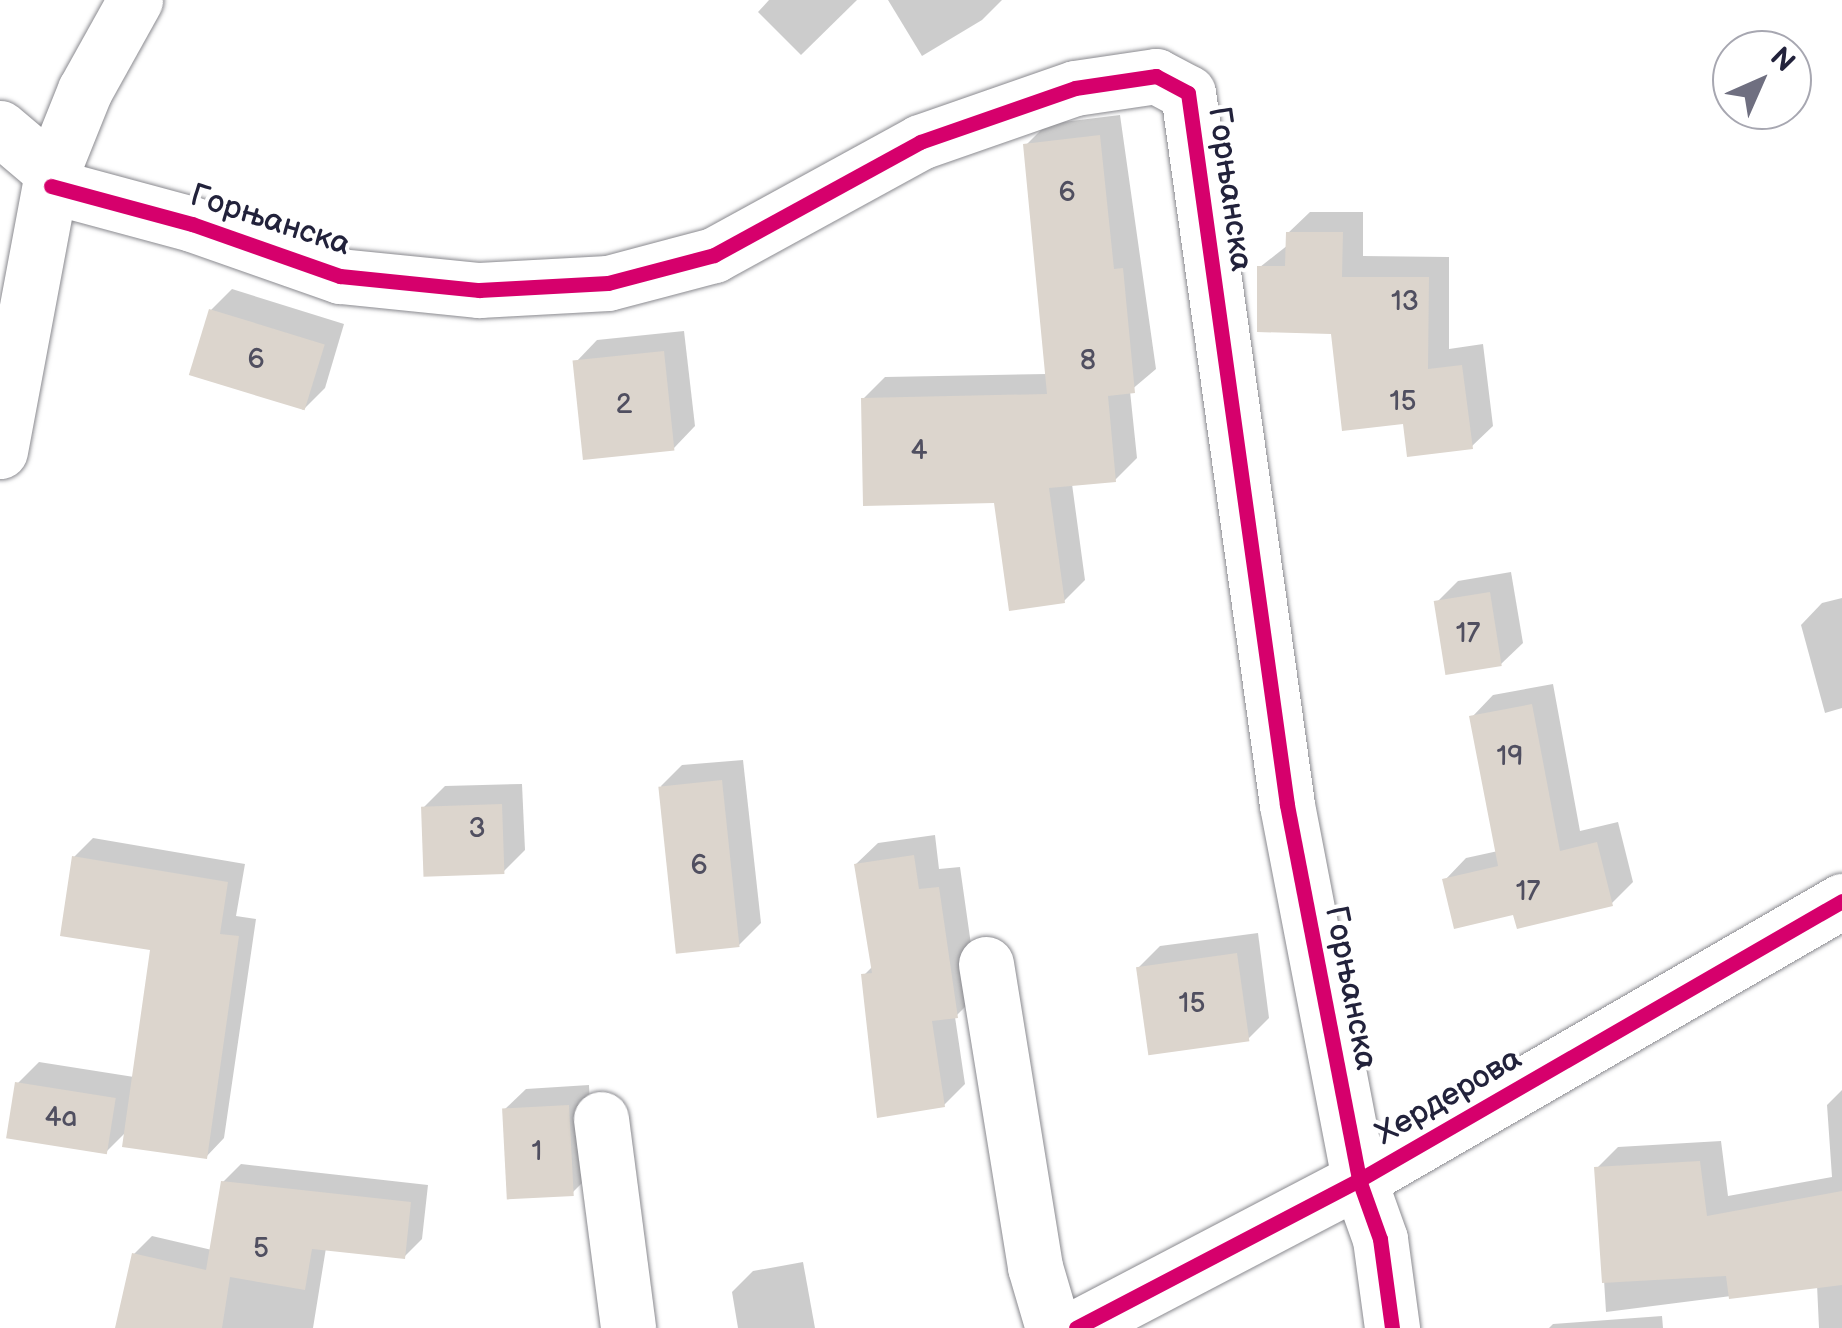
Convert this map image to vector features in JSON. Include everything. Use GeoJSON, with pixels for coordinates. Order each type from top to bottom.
{"type":"FeatureCollection","features":[{"type":"Feature","properties":{"kind":"street"},"geometry":{"type":"LineString","coordinates":[[0,451],[51,179],[85,90],[134,0]]}},
{"type":"Feature","properties":{"kind":"street","name":"Горњанска"},"geometry":{"type":"LineString","coordinates":[[51,179],[340,276],[479,290],[608,283],[714,256],[920,142],[1075,88],[1156,76],[1188,94],[1287,805],[1359,1180]]}},
{"type":"Feature","properties":{"kind":"street"},"geometry":{"type":"LineString","coordinates":[[0,128],[51,179]]}},
{"type":"Feature","properties":{"kind":"street","name":"Хердерова"},"geometry":{"type":"LineString","coordinates":[[1076,1328],[1359,1180],[1842,900]]}},
{"type":"Feature","properties":{"kind":"street"},"geometry":{"type":"LineString","coordinates":[[986,964],[1035,1267],[1053,1328]]}},
{"type":"Feature","properties":{"kind":"street"},"geometry":{"type":"LineString","coordinates":[[601,1118],[628,1328]]}},
{"type":"Feature","properties":{"kind":"street"},"geometry":{"type":"LineString","coordinates":[[1359,1180],[1380,1239],[1392,1328]]}},
{"type":"Feature","properties":{"kind":"building"},"geometry":{"type":"Polygon","coordinates":[[[1100,135],[1114,269],[1123,268],[1135,393],[1108,396],[1116,482],[1049,488],[1065,603],[1009,611],[994,503],[863,506],[861,398],[1047,394],[1023,144],[1100,135]]]}},
{"type":"Feature","properties":{"kind":"building"},"geometry":{"type":"Polygon","coordinates":[[[1286,232],[1343,232],[1342,277],[1429,277],[1428,369],[1462,365],[1473,449],[1407,457],[1403,424],[1342,431],[1331,334],[1257,332],[1257,266],[1285,266],[1286,232]]]}},
{"type":"Feature","properties":{"kind":"building"},"geometry":{"type":"Polygon","coordinates":[[[209,309],[325,344],[305,410],[189,375],[209,309]]]}},
{"type":"Feature","properties":{"kind":"building"},"geometry":{"type":"Polygon","coordinates":[[[664,351],[674,450],[583,460],[573,361],[664,351]]]}},
{"type":"Feature","properties":{"kind":"building"},"geometry":{"type":"Polygon","coordinates":[[[1490,592],[1502,666],[1445,675],[1434,601],[1490,592]]]}},
{"type":"Feature","properties":{"kind":"building"},"geometry":{"type":"Polygon","coordinates":[[[1532,704],[1560,851],[1597,842],[1613,906],[1517,929],[1513,915],[1454,929],[1442,879],[1498,866],[1469,716],[1532,704]]]}},
{"type":"Feature","properties":{"kind":"building"},"geometry":{"type":"Polygon","coordinates":[[[722,780],[740,947],[676,954],[658,787],[722,780]]]}},
{"type":"Feature","properties":{"kind":"building"},"geometry":{"type":"Polygon","coordinates":[[[502,804],[504,874],[423,877],[421,807],[502,804]]]}},
{"type":"Feature","properties":{"kind":"building"},"geometry":{"type":"Polygon","coordinates":[[[914,855],[919,889],[939,887],[958,1018],[932,1021],[945,1107],[877,1118],[861,974],[872,973],[854,864],[914,855]]]}},
{"type":"Feature","properties":{"kind":"building"},"geometry":{"type":"Polygon","coordinates":[[[72,856],[228,882],[220,934],[239,936],[207,1159],[122,1147],[150,950],[60,936],[72,856]]]}},
{"type":"Feature","properties":{"kind":"building"},"geometry":{"type":"Polygon","coordinates":[[[1237,953],[1249,1041],[1148,1055],[1136,967],[1237,953]]]}},
{"type":"Feature","properties":{"kind":"building"},"geometry":{"type":"Polygon","coordinates":[[[15,1082],[116,1098],[107,1154],[6,1138],[15,1082]]]}},
{"type":"Feature","properties":{"kind":"building"},"geometry":{"type":"Polygon","coordinates":[[[569,1105],[574,1196],[507,1199],[502,1109],[569,1105]]]}},
{"type":"Feature","properties":{"kind":"building"},"geometry":{"type":"Polygon","coordinates":[[[1700,1161],[1707,1216],[1842,1191],[1842,1285],[1729,1299],[1726,1276],[1602,1283],[1594,1167],[1700,1161]]]}},
{"type":"Feature","properties":{"kind":"building"},"geometry":{"type":"Polygon","coordinates":[[[221,1181],[411,1202],[405,1259],[312,1249],[305,1290],[230,1277],[222,1328],[115,1328],[132,1253],[206,1270],[221,1181]]]}},
{"type":"Feature","properties":{"kind":"cycle path"},"geometry":{"type":"LineString","coordinates":[[51,186],[192,224],[340,276],[479,290],[608,283],[714,255],[920,142],[1075,88],[1156,76],[1188,93],[1287,805],[1359,1180],[1380,1239],[1392,1328]]}},
{"type":"Feature","properties":{"kind":"cycle path"},"geometry":{"type":"LineString","coordinates":[[1076,1328],[1359,1180],[1842,901]]}}]}
